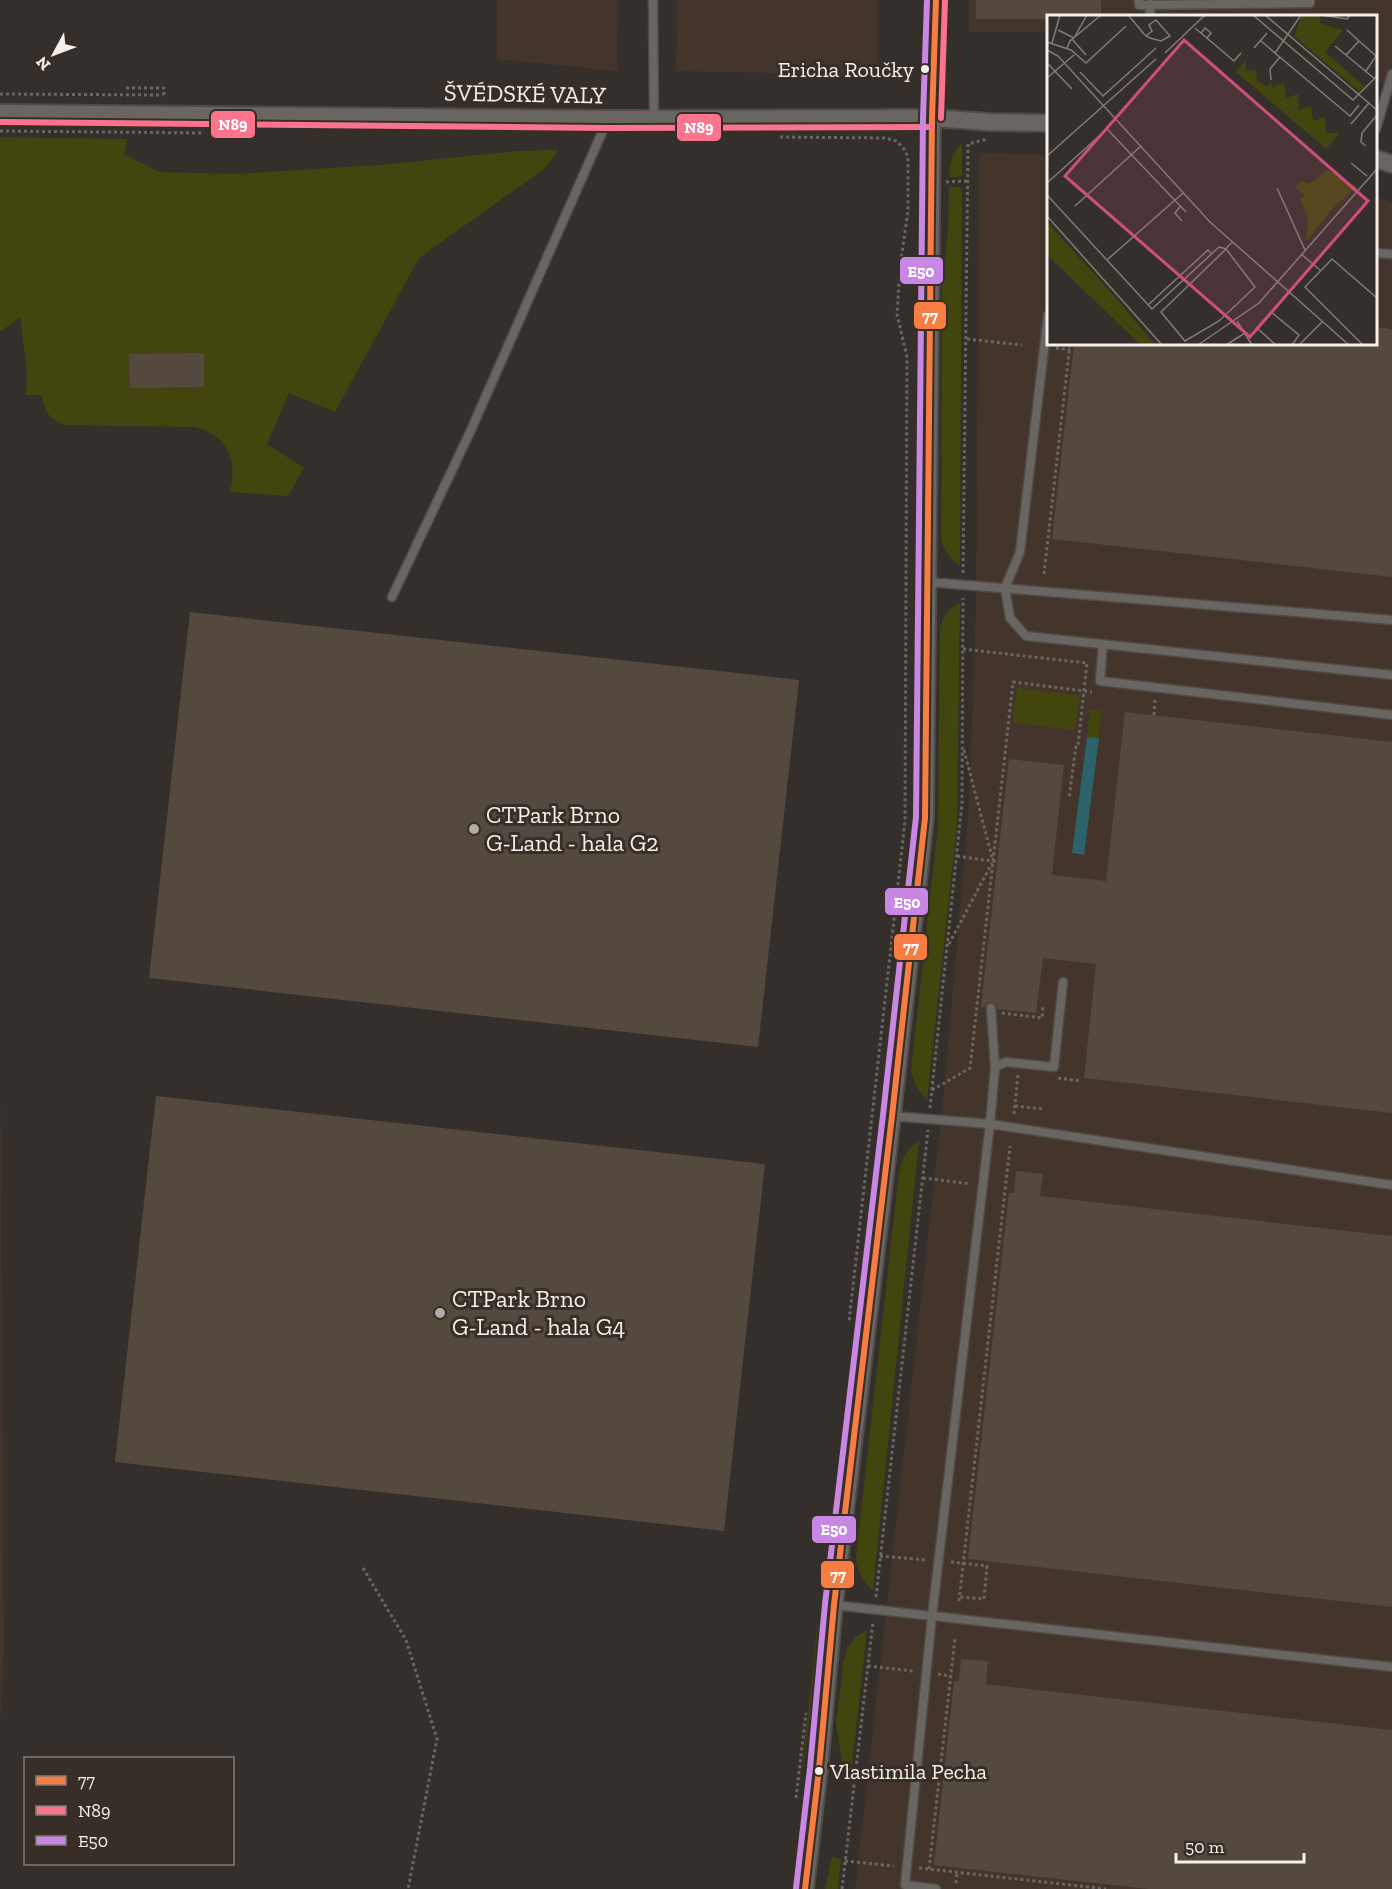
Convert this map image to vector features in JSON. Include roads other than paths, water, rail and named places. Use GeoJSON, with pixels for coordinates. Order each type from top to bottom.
{"type":"FeatureCollection","features":[{"type":"Feature","properties":{"kind":"street"},"geometry":{"type":"LineString","coordinates":[[805,1889],[834,1605],[925,818],[932,118],[936,0]]}},
{"type":"Feature","properties":{"kind":"street","name":"ŠVÉDSKÉ VALY"},"geometry":{"type":"LineString","coordinates":[[0,112],[608,119],[932,118],[1047,123]]}},
{"type":"Feature","properties":{"kind":"street"},"geometry":{"type":"LineString","coordinates":[[1377,159],[1392,164]]}},
{"type":"Feature","properties":{"kind":"lane"},"geometry":{"type":"LineString","coordinates":[[653,0],[654,119]]}},
{"type":"Feature","properties":{"kind":"lane"},"geometry":{"type":"LineString","coordinates":[[1139,0],[1139,4],[1310,3],[1310,0]]}},
{"type":"Feature","properties":{"kind":"lane"},"geometry":{"type":"LineString","coordinates":[[1150,4],[1150,15]]}},
{"type":"Feature","properties":{"kind":"lane"},"geometry":{"type":"LineString","coordinates":[[1377,126],[1392,74]]}},
{"type":"Feature","properties":{"kind":"lane"},"geometry":{"type":"LineString","coordinates":[[392,597],[471,430],[608,119]]}},
{"type":"Feature","properties":{"kind":"lane"},"geometry":{"type":"LineString","coordinates":[[1377,253],[1392,254]]}},
{"type":"Feature","properties":{"kind":"lane"},"geometry":{"type":"LineString","coordinates":[[1047,323],[1020,552],[1005,588],[1010,618],[1026,636],[1392,675]]}},
{"type":"Feature","properties":{"kind":"lane"},"geometry":{"type":"LineString","coordinates":[[928,582],[1392,620]]}},
{"type":"Feature","properties":{"kind":"lane"},"geometry":{"type":"LineString","coordinates":[[1103,644],[1100,681],[1392,715]]}},
{"type":"Feature","properties":{"kind":"lane"},"geometry":{"type":"LineString","coordinates":[[995,1067],[1006,1062],[1054,1067],[1063,982]]}},
{"type":"Feature","properties":{"kind":"lane"},"geometry":{"type":"LineString","coordinates":[[936,1889],[905,1885],[932,1616],[990,1124],[995,1067],[991,1010]]}},
{"type":"Feature","properties":{"kind":"lane"},"geometry":{"type":"LineString","coordinates":[[892,1116],[990,1124],[1392,1185]]}},
{"type":"Feature","properties":{"kind":"lane"},"geometry":{"type":"LineString","coordinates":[[834,1605],[1392,1667]]}},
{"type":"Feature","properties":{"kind":"water"},"geometry":{"type":"Polygon","coordinates":[[[1087,737],[1099,738],[1084,855],[1072,853],[1087,737]]]}},
{"type":"Feature","properties":{"kind":"place","name":"Ericha Roučky"},"geometry":{"type":"Point","coordinates":[925,69]}},
{"type":"Feature","properties":{"kind":"place","name":"CTPark Brno G-Land - hala G2"},"geometry":{"type":"Point","coordinates":[474,829]}},
{"type":"Feature","properties":{"kind":"place","name":"CTPark Brno G-Land - hala G4"},"geometry":{"type":"Point","coordinates":[440,1313]}},
{"type":"Feature","properties":{"kind":"place","name":"Vlastimila Pecha"},"geometry":{"type":"Point","coordinates":[819,1771]}}]}
